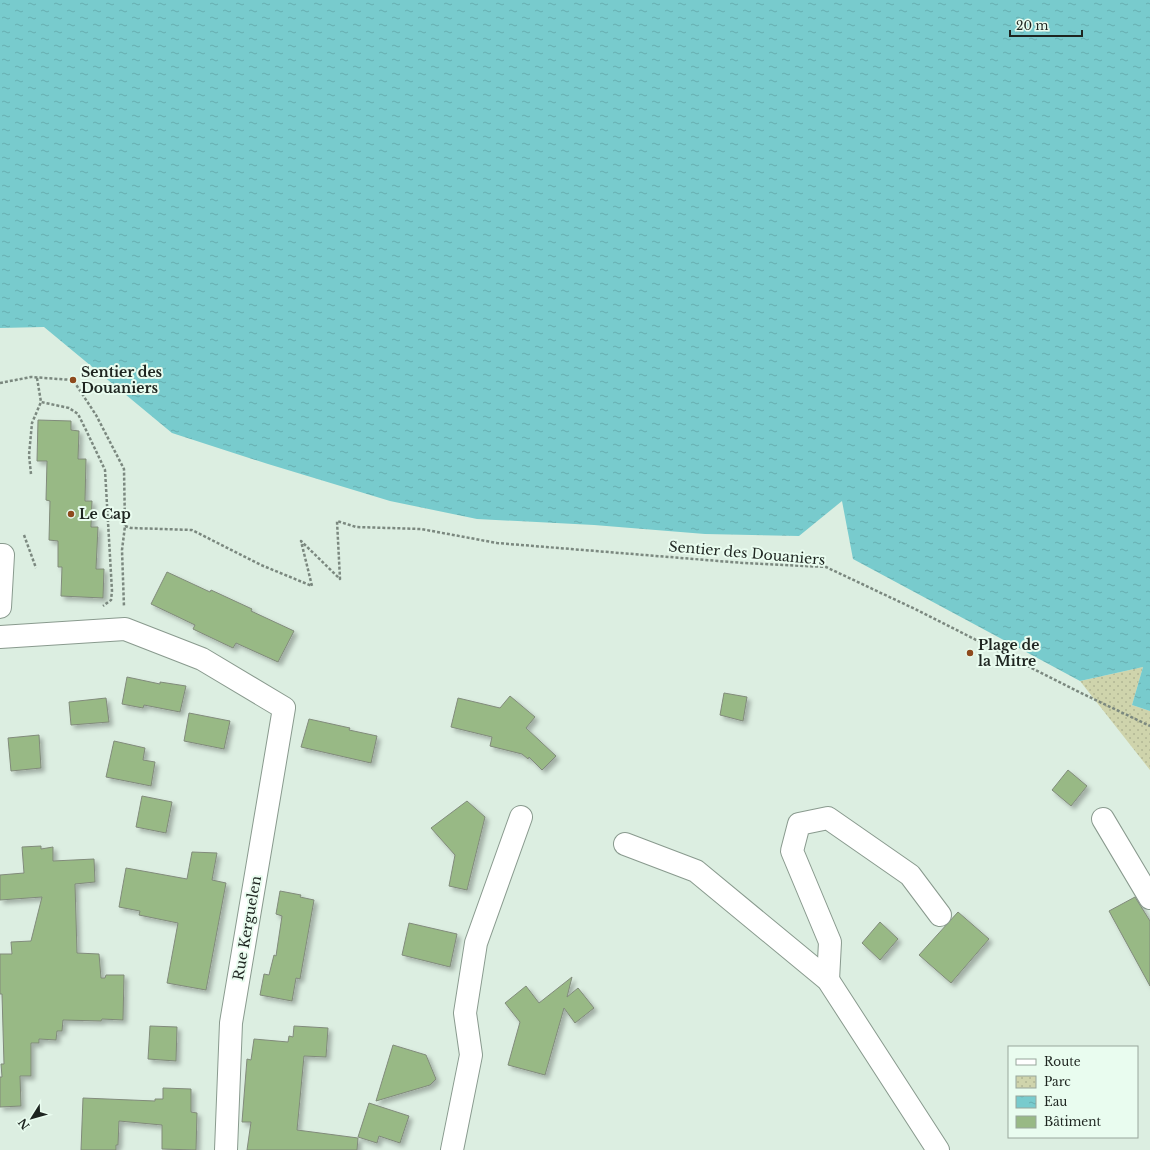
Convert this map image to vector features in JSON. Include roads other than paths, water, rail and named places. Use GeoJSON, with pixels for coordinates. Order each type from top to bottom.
{"type":"FeatureCollection","features":[{"type":"Feature","properties":{"kind":"street"},"geometry":{"type":"LineString","coordinates":[[0,555],[3,555],[0,607]]}},
{"type":"Feature","properties":{"kind":"street","name":"Rue Kerguelen"},"geometry":{"type":"LineString","coordinates":[[0,636],[125,629],[202,658],[284,708],[231,1023],[226,1150]]}},
{"type":"Feature","properties":{"kind":"street"},"geometry":{"type":"LineString","coordinates":[[452,1150],[471,1055],[465,1013],[476,943],[521,816]]}},
{"type":"Feature","properties":{"kind":"street"},"geometry":{"type":"LineString","coordinates":[[828,980],[830,942],[792,851],[799,824],[828,818],[910,875],[940,915]]}},
{"type":"Feature","properties":{"kind":"street"},"geometry":{"type":"LineString","coordinates":[[1102,819],[1150,898]]}},
{"type":"Feature","properties":{"kind":"street"},"geometry":{"type":"LineString","coordinates":[[625,844],[696,872],[828,980],[938,1150]]}},
{"type":"Feature","properties":{"kind":"water"},"geometry":{"type":"Polygon","coordinates":[[[0,0],[1150,0],[1150,711],[1132,705],[1143,667],[1080,681],[853,559],[842,501],[799,536],[705,534],[594,525],[477,519],[390,501],[172,433],[44,327],[0,328],[0,0]]]}},
{"type":"Feature","properties":{"kind":"place","name":"Sentier des Douaniers"},"geometry":{"type":"Point","coordinates":[73,380]}},
{"type":"Feature","properties":{"kind":"place","name":"Le Cap"},"geometry":{"type":"Point","coordinates":[71,514]}},
{"type":"Feature","properties":{"kind":"place","name":"Plage de la Mitre"},"geometry":{"type":"Point","coordinates":[970,653]}}]}
